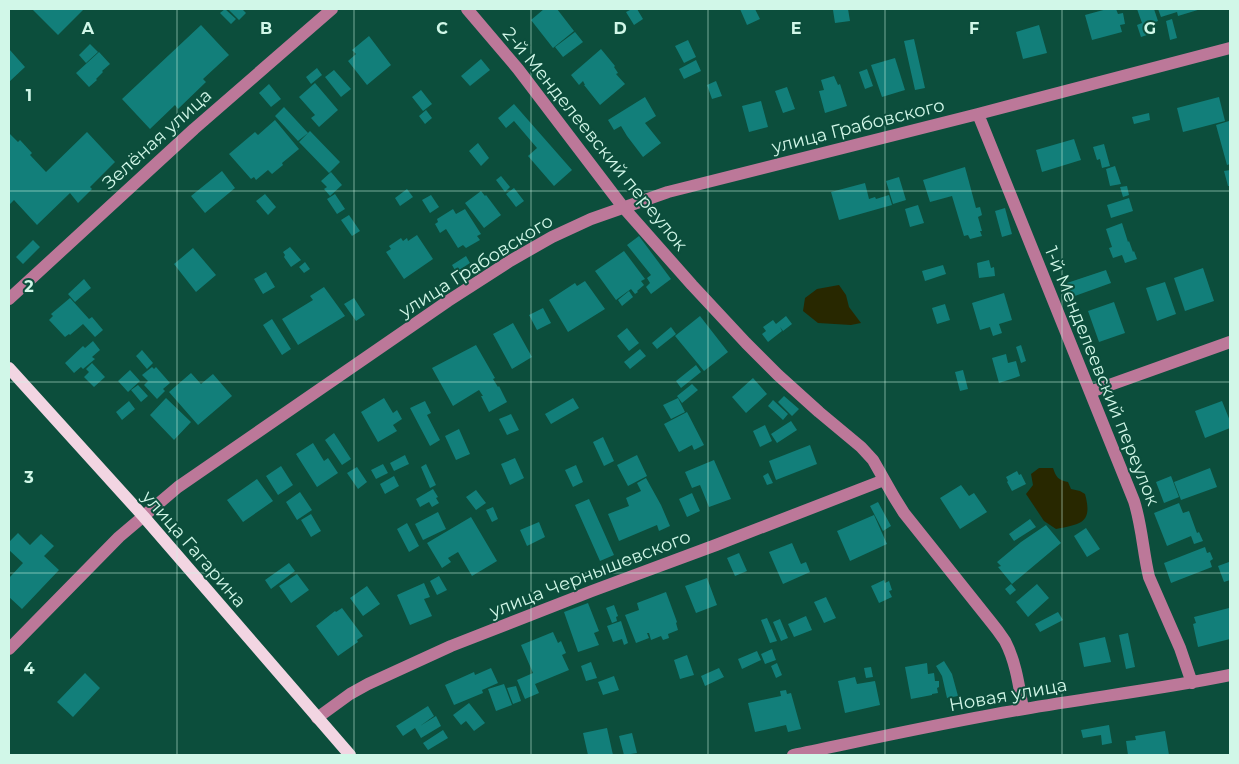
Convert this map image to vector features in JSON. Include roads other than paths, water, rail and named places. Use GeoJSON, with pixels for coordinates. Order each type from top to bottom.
{"type":"FeatureCollection","features":[{"type":"Feature","properties":{"kind":"main road","name":"улица Гагарина"},"geometry":{"type":"LineString","coordinates":[[9,368],[144,517],[350,755]]}},
{"type":"Feature","properties":{"kind":"street","name":"Зелёная улица"},"geometry":{"type":"LineString","coordinates":[[9,299],[187,135],[332,9]]}},
{"type":"Feature","properties":{"kind":"street","name":"2-й Менделеевский переулок"},"geometry":{"type":"LineString","coordinates":[[467,9],[518,69],[623,207],[692,285],[752,350],[819,412],[861,446],[873,460],[910,520],[1004,641],[1014,665],[1023,709]]}},
{"type":"Feature","properties":{"kind":"street","name":"улица Грабовского"},"geometry":{"type":"LineString","coordinates":[[9,650],[119,537],[178,486],[448,301],[510,261],[552,237],[591,219],[668,192],[1230,48]]}},
{"type":"Feature","properties":{"kind":"street","name":"1-й Менделеевский переулок"},"geometry":{"type":"LineString","coordinates":[[978,114],[1134,501],[1140,522],[1146,565],[1180,648],[1192,683]]}},
{"type":"Feature","properties":{"kind":"street"},"geometry":{"type":"LineString","coordinates":[[1090,392],[1230,342]]}},
{"type":"Feature","properties":{"kind":"street","name":"улица Чернышевского"},"geometry":{"type":"LineString","coordinates":[[317,718],[350,694],[368,684],[451,646],[884,480]]}},
{"type":"Feature","properties":{"kind":"street","name":"Новая улица"},"geometry":{"type":"LineString","coordinates":[[793,755],[1023,709],[1192,683],[1230,674]]}}]}
